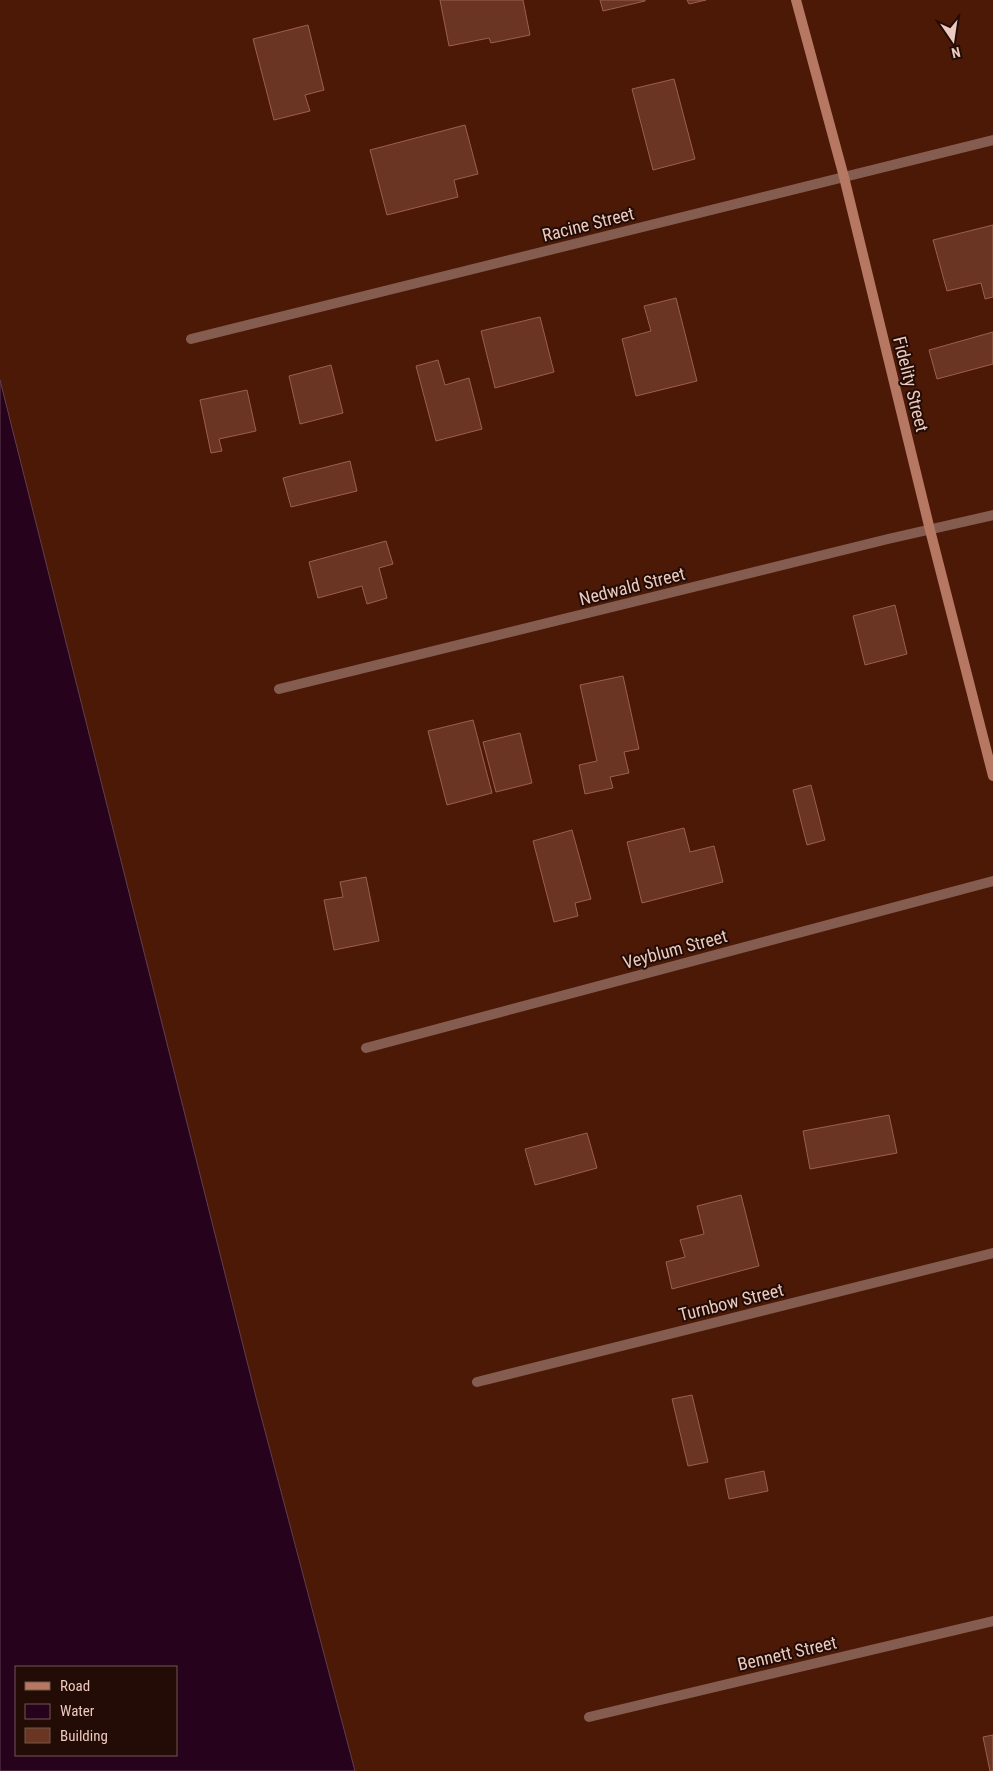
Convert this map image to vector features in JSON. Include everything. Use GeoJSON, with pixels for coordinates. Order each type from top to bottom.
{"type":"FeatureCollection","features":[{"type":"Feature","properties":{"kind":"main road","name":"Fidelity Street"},"geometry":{"type":"LineString","coordinates":[[796,0],[844,178],[930,530],[993,776]]}},
{"type":"Feature","properties":{"kind":"street","name":"Racine Street"},"geometry":{"type":"LineString","coordinates":[[191,339],[993,140]]}},
{"type":"Feature","properties":{"kind":"street","name":"Nedwald Street"},"geometry":{"type":"LineString","coordinates":[[279,689],[993,515]]}},
{"type":"Feature","properties":{"kind":"street","name":"Veyblum Street"},"geometry":{"type":"LineString","coordinates":[[366,1048],[993,881]]}},
{"type":"Feature","properties":{"kind":"street","name":"Turnbow Street"},"geometry":{"type":"LineString","coordinates":[[477,1382],[993,1253]]}},
{"type":"Feature","properties":{"kind":"street","name":"Bennett Street"},"geometry":{"type":"LineString","coordinates":[[589,1718],[993,1621]]}},
{"type":"Feature","properties":{"kind":"water"},"geometry":{"type":"Polygon","coordinates":[[[0,380],[256,1397],[355,1771],[0,1771],[0,380]]]}},
{"type":"Feature","properties":{"kind":"building"},"geometry":{"type":"Polygon","coordinates":[[[440,0],[523,0],[530,35],[491,43],[489,38],[449,46],[440,0]]]}},
{"type":"Feature","properties":{"kind":"building"},"geometry":{"type":"Polygon","coordinates":[[[600,0],[645,0],[645,1],[603,11],[600,0]]]}},
{"type":"Feature","properties":{"kind":"building"},"geometry":{"type":"Polygon","coordinates":[[[687,0],[706,0],[689,4],[687,0]]]}},
{"type":"Feature","properties":{"kind":"building"},"geometry":{"type":"Polygon","coordinates":[[[308,25],[324,90],[305,95],[310,111],[274,120],[253,39],[308,25]]]}},
{"type":"Feature","properties":{"kind":"building"},"geometry":{"type":"Polygon","coordinates":[[[674,79],[695,159],[653,170],[632,89],[674,79]]]}},
{"type":"Feature","properties":{"kind":"building"},"geometry":{"type":"Polygon","coordinates":[[[465,125],[478,174],[454,180],[458,197],[387,215],[370,150],[465,125]]]}},
{"type":"Feature","properties":{"kind":"building"},"geometry":{"type":"Polygon","coordinates":[[[993,225],[993,297],[985,299],[981,283],[947,291],[933,240],[993,225]]]}},
{"type":"Feature","properties":{"kind":"building"},"geometry":{"type":"Polygon","coordinates":[[[676,298],[697,381],[636,396],[622,339],[651,331],[644,306],[676,298]]]}},
{"type":"Feature","properties":{"kind":"building"},"geometry":{"type":"Polygon","coordinates":[[[540,317],[554,372],[495,388],[481,331],[540,317]]]}},
{"type":"Feature","properties":{"kind":"building"},"geometry":{"type":"Polygon","coordinates":[[[993,332],[993,364],[937,379],[929,350],[993,332]]]}},
{"type":"Feature","properties":{"kind":"building"},"geometry":{"type":"Polygon","coordinates":[[[438,360],[445,385],[469,378],[482,429],[436,441],[416,366],[438,360]]]}},
{"type":"Feature","properties":{"kind":"building"},"geometry":{"type":"Polygon","coordinates":[[[331,365],[343,413],[300,424],[289,376],[331,365]]]}},
{"type":"Feature","properties":{"kind":"building"},"geometry":{"type":"Polygon","coordinates":[[[247,390],[256,431],[219,439],[222,451],[211,453],[200,400],[247,390]]]}},
{"type":"Feature","properties":{"kind":"building"},"geometry":{"type":"Polygon","coordinates":[[[350,461],[357,491],[291,507],[283,478],[350,461]]]}},
{"type":"Feature","properties":{"kind":"building"},"geometry":{"type":"Polygon","coordinates":[[[386,541],[393,564],[379,568],[387,598],[367,604],[362,586],[318,598],[309,562],[386,541]]]}},
{"type":"Feature","properties":{"kind":"building"},"geometry":{"type":"Polygon","coordinates":[[[895,605],[907,654],[865,665],[853,616],[895,605]]]}},
{"type":"Feature","properties":{"kind":"building"},"geometry":{"type":"Polygon","coordinates":[[[623,676],[639,749],[624,752],[629,773],[610,777],[613,788],[585,794],[579,765],[597,761],[580,685],[623,676]]]}},
{"type":"Feature","properties":{"kind":"building"},"geometry":{"type":"Polygon","coordinates":[[[473,720],[492,793],[447,805],[428,731],[473,720]]]}},
{"type":"Feature","properties":{"kind":"building"},"geometry":{"type":"Polygon","coordinates":[[[520,733],[532,783],[496,792],[483,742],[520,733]]]}},
{"type":"Feature","properties":{"kind":"building"},"geometry":{"type":"Polygon","coordinates":[[[811,785],[825,840],[807,845],[793,790],[811,785]]]}},
{"type":"Feature","properties":{"kind":"building"},"geometry":{"type":"Polygon","coordinates":[[[684,828],[690,852],[714,846],[723,882],[642,903],[627,842],[684,828]]]}},
{"type":"Feature","properties":{"kind":"building"},"geometry":{"type":"Polygon","coordinates":[[[572,830],[591,899],[575,903],[578,916],[554,922],[533,841],[572,830]]]}},
{"type":"Feature","properties":{"kind":"building"},"geometry":{"type":"Polygon","coordinates":[[[366,877],[379,941],[334,950],[324,900],[343,897],[340,882],[366,877]]]}},
{"type":"Feature","properties":{"kind":"building"},"geometry":{"type":"Polygon","coordinates":[[[889,1115],[897,1153],[810,1169],[803,1131],[889,1115]]]}},
{"type":"Feature","properties":{"kind":"building"},"geometry":{"type":"Polygon","coordinates":[[[587,1133],[597,1168],[535,1185],[525,1149],[587,1133]]]}},
{"type":"Feature","properties":{"kind":"building"},"geometry":{"type":"Polygon","coordinates":[[[741,1195],[759,1266],[672,1289],[666,1262],[685,1257],[680,1240],[704,1234],[697,1206],[741,1195]]]}},
{"type":"Feature","properties":{"kind":"building"},"geometry":{"type":"Polygon","coordinates":[[[692,1395],[708,1462],[688,1466],[672,1399],[692,1395]]]}},
{"type":"Feature","properties":{"kind":"building"},"geometry":{"type":"Polygon","coordinates":[[[764,1471],[768,1491],[729,1499],[725,1479],[764,1471]]]}},
{"type":"Feature","properties":{"kind":"building"},"geometry":{"type":"Polygon","coordinates":[[[993,1735],[993,1771],[990,1771],[983,1737],[993,1735]]]}}]}
